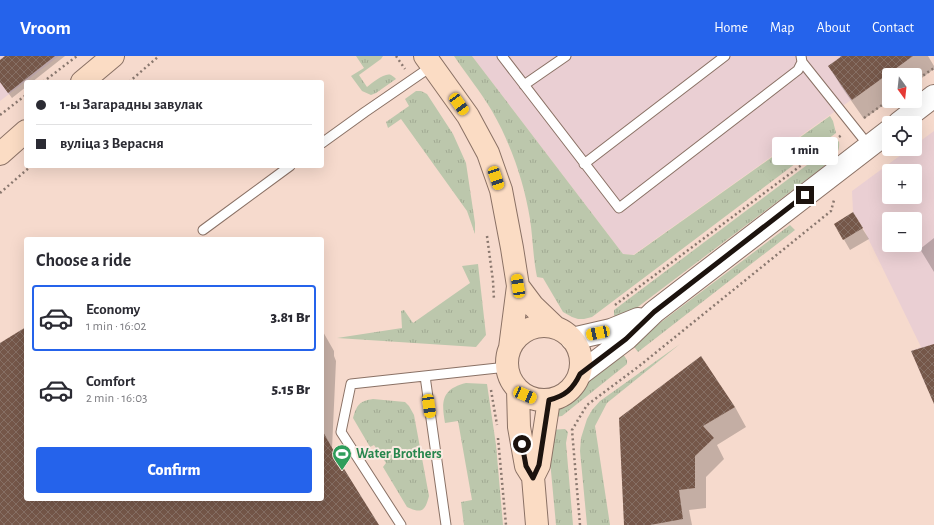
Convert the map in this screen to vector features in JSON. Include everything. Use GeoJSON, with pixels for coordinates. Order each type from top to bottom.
{"type":"FeatureCollection","features":[{"type":"Feature","properties":{"kind":"main road"},"geometry":{"type":"LineString","coordinates":[[84,80],[104,60]]}},
{"type":"Feature","properties":{"kind":"main road"},"geometry":{"type":"LineString","coordinates":[[429,61],[468,116],[488,153],[501,190],[518,286],[509,357],[509,375],[518,390],[525,395],[541,400],[557,398],[565,394],[571,388],[580,374],[581,364],[577,346],[533,306],[518,286]]}},
{"type":"Feature","properties":{"kind":"main road"},"geometry":{"type":"LineString","coordinates":[[0,154],[24,134]]}},
{"type":"Feature","properties":{"kind":"main road"},"geometry":{"type":"LineString","coordinates":[[509,357],[515,340],[530,329],[547,326],[564,333]]}},
{"type":"Feature","properties":{"kind":"main road"},"geometry":{"type":"LineString","coordinates":[[518,390],[519,426],[526,466],[533,478],[537,525]]}},
{"type":"Feature","properties":{"kind":"main road"},"geometry":{"type":"LineString","coordinates":[[533,478],[539,465],[549,400]]}},
{"type":"Feature","properties":{"kind":"street"},"geometry":{"type":"LineString","coordinates":[[908,116],[934,96]]}},
{"type":"Feature","properties":{"kind":"street"},"geometry":{"type":"LineString","coordinates":[[580,374],[626,339],[654,312],[882,136]]}},
{"type":"Feature","properties":{"kind":"street"},"geometry":{"type":"LineString","coordinates":[[564,333],[611,330],[654,312]]}},
{"type":"Feature","properties":{"kind":"lane"},"geometry":{"type":"LineString","coordinates":[[502,56],[619,208],[798,70],[801,59]]}},
{"type":"Feature","properties":{"kind":"lane"},"geometry":{"type":"LineString","coordinates":[[524,85],[566,56]]}},
{"type":"Feature","properties":{"kind":"lane"},"geometry":{"type":"LineString","coordinates":[[584,164],[725,56]]}},
{"type":"Feature","properties":{"kind":"lane"},"geometry":{"type":"LineString","coordinates":[[801,59],[869,146]]}},
{"type":"Feature","properties":{"kind":"lane"},"geometry":{"type":"LineString","coordinates":[[324,142],[413,79],[429,61]]}},
{"type":"Feature","properties":{"kind":"lane"},"geometry":{"type":"LineString","coordinates":[[203,230],[287,168]]}},
{"type":"Feature","properties":{"kind":"lane"},"geometry":{"type":"LineString","coordinates":[[401,525],[341,432],[352,384],[425,376],[509,357]]}},
{"type":"Feature","properties":{"kind":"lane"},"geometry":{"type":"LineString","coordinates":[[425,376],[446,525]]}},
{"type":"Feature","properties":{"kind":"path"},"geometry":{"type":"LineString","coordinates":[[46,80],[77,56]]}},
{"type":"Feature","properties":{"kind":"path"},"geometry":{"type":"LineString","coordinates":[[131,80],[159,56]]}},
{"type":"Feature","properties":{"kind":"path"},"geometry":{"type":"LineString","coordinates":[[396,56],[413,79]]}},
{"type":"Feature","properties":{"kind":"path"},"geometry":{"type":"LineString","coordinates":[[922,77],[934,68]]}},
{"type":"Feature","properties":{"kind":"path"},"geometry":{"type":"LineString","coordinates":[[0,115],[24,97]]}},
{"type":"Feature","properties":{"kind":"path"},"geometry":{"type":"LineString","coordinates":[[612,307],[882,105]]}},
{"type":"Feature","properties":{"kind":"path"},"geometry":{"type":"LineString","coordinates":[[0,193],[29,168]]}},
{"type":"Feature","properties":{"kind":"path"},"geometry":{"type":"LineString","coordinates":[[580,525],[572,430],[586,405],[638,366],[830,210],[836,194]]}},
{"type":"Feature","properties":{"kind":"path"},"geometry":{"type":"LineString","coordinates":[[487,234],[493,281],[494,305]]}},
{"type":"Feature","properties":{"kind":"path"},"geometry":{"type":"LineString","coordinates":[[491,390],[497,429]]}},
{"type":"Feature","properties":{"kind":"path"},"geometry":{"type":"LineString","coordinates":[[498,436],[506,525]]}},
{"type":"Feature","properties":{"kind":"shaded area"},"geometry":{"type":"Polygon","coordinates":[[[0,56],[59,56],[28,80],[24,80],[24,83],[0,101],[0,56]]]}},
{"type":"Feature","properties":{"kind":"shaded area"},"geometry":{"type":"Polygon","coordinates":[[[472,56],[913,56],[896,68],[882,68],[882,78],[633,255],[623,254],[472,56]]]}},
{"type":"Feature","properties":{"kind":"shaded area"},"geometry":{"type":"Polygon","coordinates":[[[934,131],[934,384],[926,386],[911,351],[921,347],[863,228],[853,212],[852,191],[882,169],[882,204],[922,204],[922,164],[889,164],[900,156],[922,156],[922,140],[934,131]]]}},
{"type":"Feature","properties":{"kind":"green space"},"geometry":{"type":"Polygon","coordinates":[[[356,56],[383,56],[359,75],[367,87],[379,78],[388,74],[396,79],[371,95],[362,91],[351,76],[364,68],[356,56]]]}},
{"type":"Feature","properties":{"kind":"green space"},"geometry":{"type":"Polygon","coordinates":[[[454,56],[472,56],[623,254],[634,255],[830,116],[836,133],[592,317],[578,319],[563,312],[543,278],[537,277],[527,205],[511,150],[492,111],[454,56]]]}},
{"type":"Feature","properties":{"kind":"green space"},"geometry":{"type":"Polygon","coordinates":[[[416,91],[421,91],[427,94],[453,134],[466,163],[475,223],[475,234],[467,211],[401,119],[388,128],[386,122],[409,106],[405,99],[416,91]]]}},
{"type":"Feature","properties":{"kind":"green space"},"geometry":{"type":"Polygon","coordinates":[[[839,141],[838,152],[831,161],[618,322],[614,315],[614,310],[839,141]]]}},
{"type":"Feature","properties":{"kind":"green space"},"geometry":{"type":"Polygon","coordinates":[[[790,225],[795,230],[638,352],[632,344],[790,225]]]}},
{"type":"Feature","properties":{"kind":"green space"},"geometry":{"type":"Polygon","coordinates":[[[478,264],[486,335],[476,347],[337,338],[402,328],[401,311],[404,310],[413,323],[470,283],[462,266],[478,264]]]}},
{"type":"Feature","properties":{"kind":"green space"},"geometry":{"type":"Polygon","coordinates":[[[680,344],[607,403],[595,426],[610,525],[587,525],[580,451],[581,438],[587,419],[592,410],[600,401],[680,344]]]}},
{"type":"Feature","properties":{"kind":"green space"},"geometry":{"type":"Polygon","coordinates":[[[623,354],[627,360],[627,364],[562,416],[555,417],[564,400],[577,387],[623,354]]]}},
{"type":"Feature","properties":{"kind":"green space"},"geometry":{"type":"Polygon","coordinates":[[[466,383],[487,384],[496,445],[503,525],[464,525],[461,502],[472,500],[458,421],[445,423],[443,408],[445,397],[448,392],[466,383]]]}},
{"type":"Feature","properties":{"kind":"green space"},"geometry":{"type":"Polygon","coordinates":[[[373,399],[405,402],[414,415],[429,496],[426,505],[422,510],[419,511],[407,507],[383,467],[386,463],[374,445],[370,447],[353,418],[359,404],[373,399]]]}},
{"type":"Feature","properties":{"kind":"green space"},"geometry":{"type":"Polygon","coordinates":[[[565,429],[568,432],[566,443],[573,525],[556,525],[548,439],[550,430],[565,429]]]}},
{"type":"Feature","properties":{"kind":"building"},"geometry":{"type":"Polygon","coordinates":[[[5,56],[55,56],[8,93],[0,82],[0,60],[5,56]]]}},
{"type":"Feature","properties":{"kind":"building"},"geometry":{"type":"Polygon","coordinates":[[[842,56],[913,56],[896,68],[882,68],[882,78],[852,100],[828,66],[842,56]]]}},
{"type":"Feature","properties":{"kind":"building"},"geometry":{"type":"Polygon","coordinates":[[[853,212],[863,228],[843,240],[834,224],[853,212]]]}},
{"type":"Feature","properties":{"kind":"building"},"geometry":{"type":"Polygon","coordinates":[[[24,328],[24,501],[324,501],[324,434],[379,525],[0,525],[0,343],[24,328]]]}},
{"type":"Feature","properties":{"kind":"building"},"geometry":{"type":"Polygon","coordinates":[[[934,344],[934,404],[911,351],[934,344]]]}},
{"type":"Feature","properties":{"kind":"building"},"geometry":{"type":"Polygon","coordinates":[[[701,356],[735,407],[703,426],[714,438],[695,456],[695,488],[679,490],[683,519],[650,525],[624,525],[619,418],[701,356]]]}},
{"type":"Feature","properties":{"kind":"place","name":"Water Brothers"},"geometry":{"type":"Point","coordinates":[342,471]}},
{"type":"Feature","properties":{"kind":"route"},"geometry":{"type":"LineString","coordinates":[[522,444],[526,466],[533,478],[539,465],[549,400],[565,394],[576,382],[580,374],[626,339],[654,312],[805,195]]}}]}
